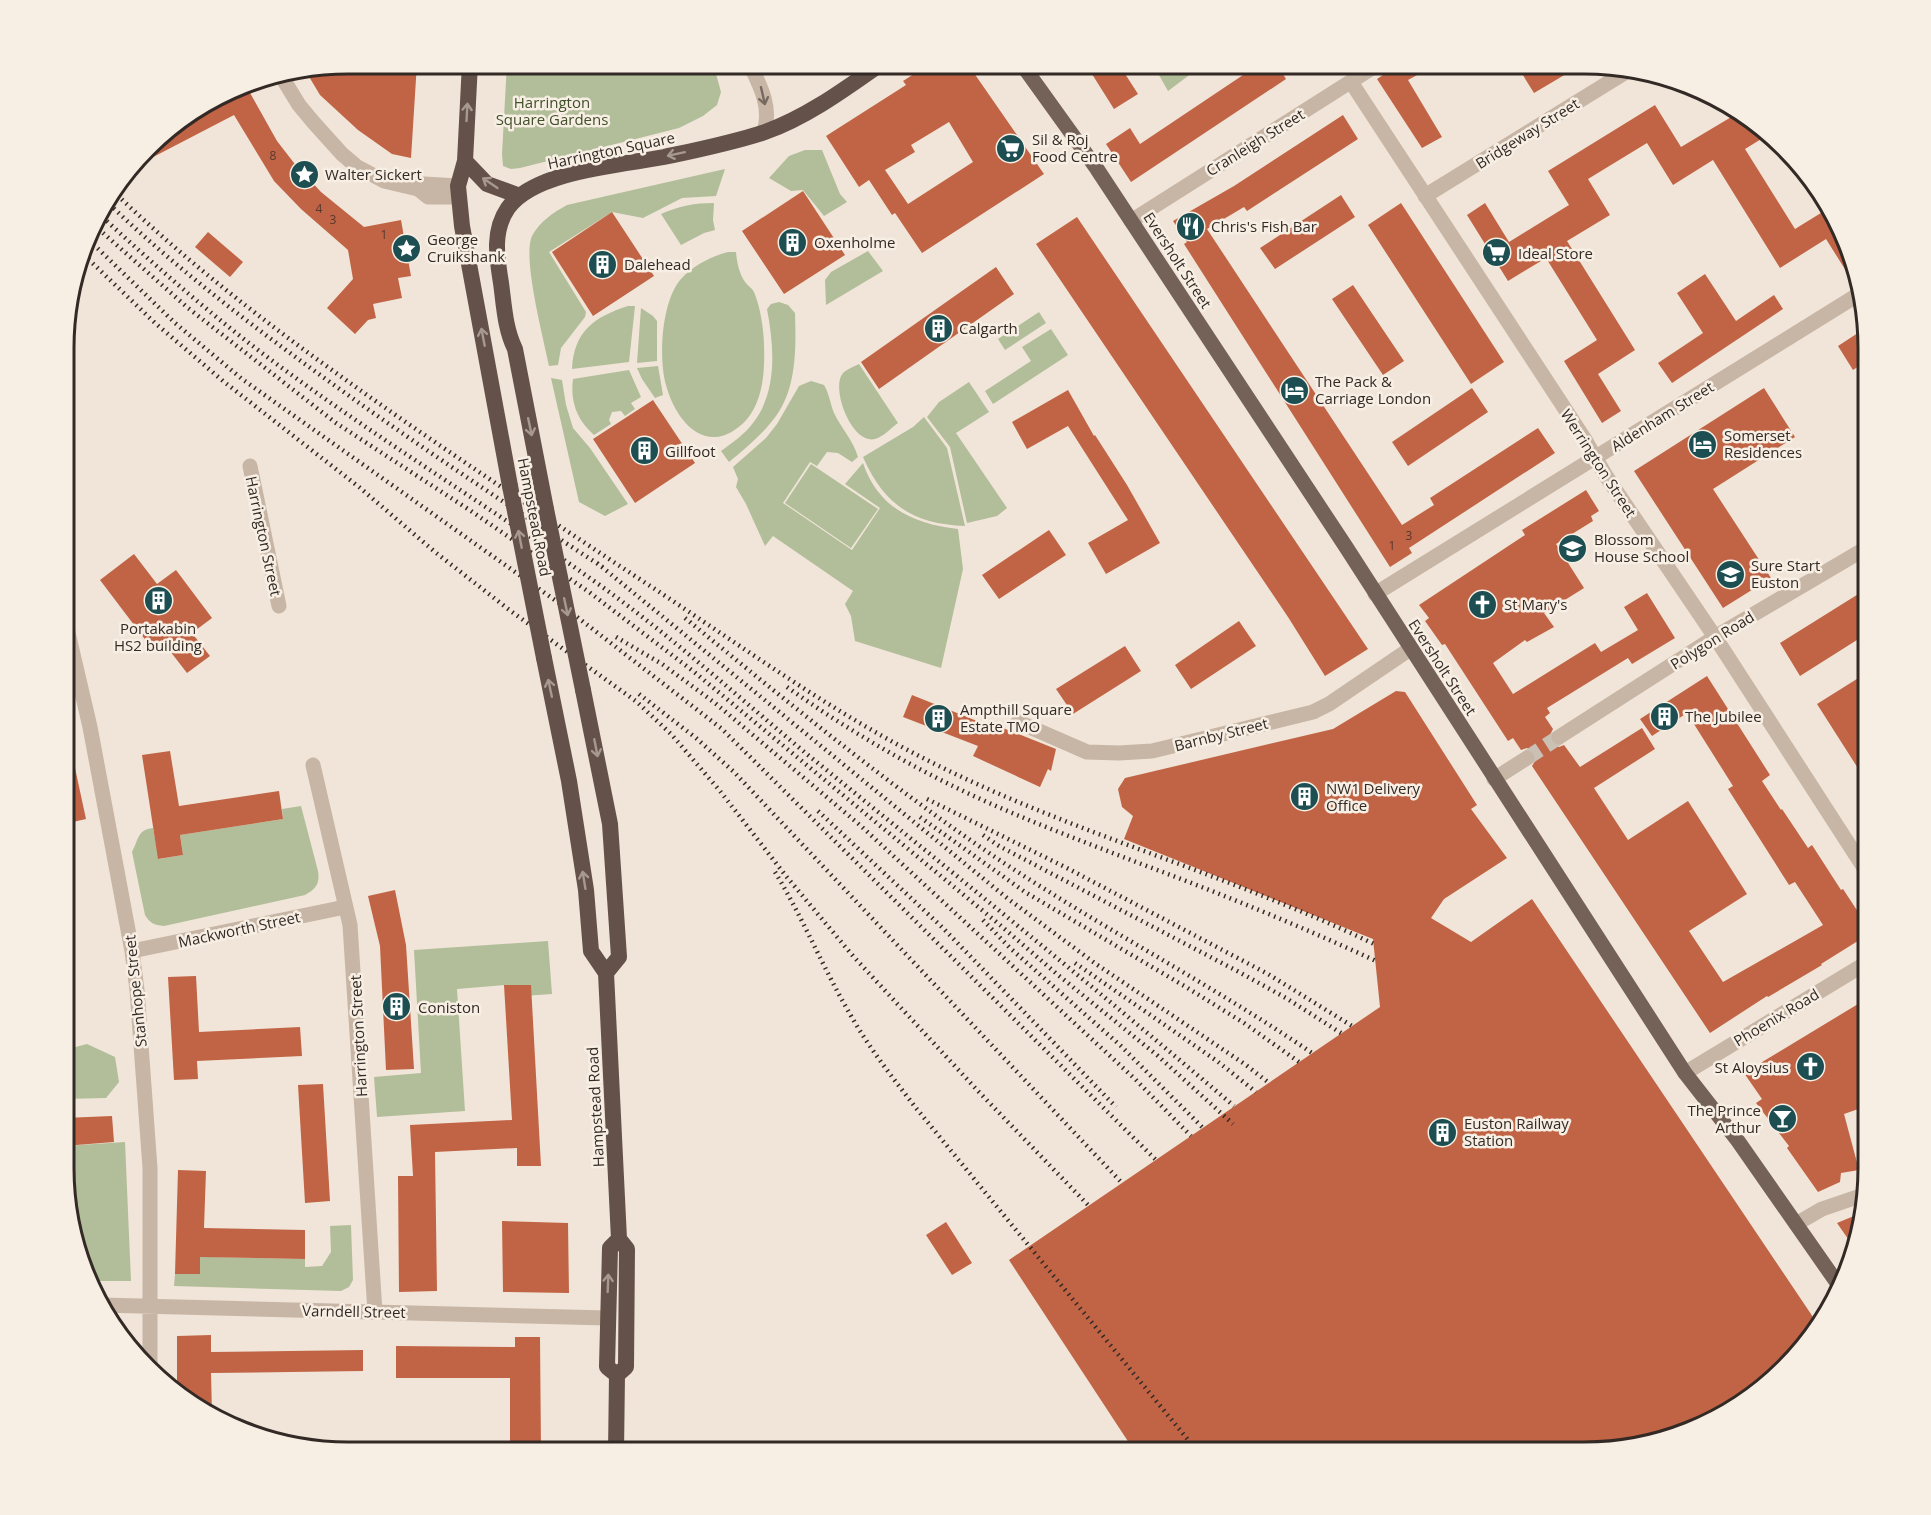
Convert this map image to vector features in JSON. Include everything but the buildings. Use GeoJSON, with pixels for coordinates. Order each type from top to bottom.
{"type":"FeatureCollection","features":[{"type":"Feature","properties":{"kind":"highway","name":"Hampstead Road"},"geometry":{"type":"LineString","coordinates":[[469,74],[465,161],[458,191],[462,226],[510,486],[569,781],[586,890],[591,951],[606,973],[619,1239],[627,1249],[626,1363],[625,1369],[617,1375]]}},
{"type":"Feature","properties":{"kind":"highway","name":"Harrington Square"},"geometry":{"type":"LineString","coordinates":[[515,349],[509,336],[496,244],[504,214],[520,196],[534,186],[551,179],[635,160],[692,151],[764,132],[786,123],[837,95],[867,74]]}},
{"type":"Feature","properties":{"kind":"highway"},"geometry":{"type":"LineString","coordinates":[[465,161],[487,184],[520,196]]}},
{"type":"Feature","properties":{"kind":"highway","name":"Hampstead Road"},"geometry":{"type":"LineString","coordinates":[[515,349],[610,824],[619,957],[606,973]]}},
{"type":"Feature","properties":{"kind":"highway","name":"Hampstead Road"},"geometry":{"type":"LineString","coordinates":[[617,1375],[607,1367],[607,1318],[610,1248],[619,1239]]}},
{"type":"Feature","properties":{"kind":"highway","name":"Hampstead Road"},"geometry":{"type":"LineString","coordinates":[[616,1442],[617,1375]]}},
{"type":"Feature","properties":{"kind":"main road","name":"Eversholt Street"},"geometry":{"type":"LineString","coordinates":[[1029,74],[1097,169],[1685,1073],[1738,1140],[1834,1279]]}},
{"type":"Feature","properties":{"kind":"street"},"geometry":{"type":"LineString","coordinates":[[754,74],[763,91],[767,121],[764,132]]}},
{"type":"Feature","properties":{"kind":"street","name":"Cranleigh Street"},"geometry":{"type":"LineString","coordinates":[[1131,221],[1363,74]]}},
{"type":"Feature","properties":{"kind":"street","name":"Bridgeway Street"},"geometry":{"type":"LineString","coordinates":[[1425,196],[1619,76]]}},
{"type":"Feature","properties":{"kind":"street"},"geometry":{"type":"LineString","coordinates":[[284,81],[299,105],[342,154],[356,165],[384,181],[418,189],[428,197],[458,191]]}},
{"type":"Feature","properties":{"kind":"street","name":"Werrington Street"},"geometry":{"type":"LineString","coordinates":[[1351,82],[1596,457],[1609,481],[1715,637],[1858,859]]}},
{"type":"Feature","properties":{"kind":"street","name":"Aldenham Street"},"geometry":{"type":"LineString","coordinates":[[1375,594],[1853,298]]}},
{"type":"Feature","properties":{"kind":"street","name":"Harrington Street"},"geometry":{"type":"LineString","coordinates":[[250,466],[279,606]]}},
{"type":"Feature","properties":{"kind":"street","name":"Polygon Road"},"geometry":{"type":"LineString","coordinates":[[1559,737],[1715,637],[1858,553]]}},
{"type":"Feature","properties":{"kind":"street","name":"Barnby Street"},"geometry":{"type":"LineString","coordinates":[[1018,722],[1087,752],[1152,751],[1313,712],[1329,704],[1410,649]]}},
{"type":"Feature","properties":{"kind":"street","name":"Stanhope Street"},"geometry":{"type":"LineString","coordinates":[[74,659],[90,727],[132,951],[137,990],[150,1168],[150,1357]]}},
{"type":"Feature","properties":{"kind":"street"},"geometry":{"type":"LineString","coordinates":[[1494,779],[1527,758]]}},
{"type":"Feature","properties":{"kind":"street","name":"Harrington Street"},"geometry":{"type":"LineString","coordinates":[[313,765],[350,925],[375,1312]]}},
{"type":"Feature","properties":{"kind":"street","name":"Mackworth Street"},"geometry":{"type":"LineString","coordinates":[[132,951],[345,907]]}},
{"type":"Feature","properties":{"kind":"street","name":"Phoenix Road"},"geometry":{"type":"LineString","coordinates":[[1685,1073],[1858,968]]}},
{"type":"Feature","properties":{"kind":"street"},"geometry":{"type":"LineString","coordinates":[[1796,1224],[1822,1209],[1856,1198]]}},
{"type":"Feature","properties":{"kind":"street","name":"Varndell Street"},"geometry":{"type":"LineString","coordinates":[[110,1305],[607,1318]]}},
{"type":"Feature","properties":{"kind":"green space","name":"Harrington Square Gardens"},"geometry":{"type":"Polygon","coordinates":[[[506,74],[716,74],[721,92],[717,105],[703,116],[679,128],[520,168],[511,169],[503,166],[506,74]]]}},
{"type":"Feature","properties":{"kind":"green space"},"geometry":{"type":"Polygon","coordinates":[[[1158,74],[1191,74],[1168,91],[1158,74]]]}},
{"type":"Feature","properties":{"kind":"green space"},"geometry":{"type":"Polygon","coordinates":[[[805,150],[822,150],[840,194],[847,202],[824,216],[803,190],[791,191],[769,178],[789,156],[805,150]]]}},
{"type":"Feature","properties":{"kind":"green space"},"geometry":{"type":"Polygon","coordinates":[[[725,169],[716,196],[682,198],[643,218],[612,212],[549,252],[586,312],[585,317],[561,348],[558,365],[549,366],[535,300],[530,262],[532,236],[539,226],[552,214],[567,205],[725,169]]]}},
{"type":"Feature","properties":{"kind":"green space"},"geometry":{"type":"Polygon","coordinates":[[[714,203],[715,230],[681,245],[661,214],[687,206],[714,203]]]}},
{"type":"Feature","properties":{"kind":"green space"},"geometry":{"type":"Polygon","coordinates":[[[868,251],[883,271],[826,305],[825,280],[831,272],[868,251]]]}},
{"type":"Feature","properties":{"kind":"green space"},"geometry":{"type":"Polygon","coordinates":[[[728,252],[736,252],[741,275],[753,291],[757,301],[764,338],[763,374],[757,401],[749,416],[736,429],[723,436],[711,437],[691,428],[682,419],[670,397],[662,360],[663,329],[670,300],[681,279],[703,262],[728,252]]]}},
{"type":"Feature","properties":{"kind":"green space"},"geometry":{"type":"Polygon","coordinates":[[[779,302],[788,305],[795,313],[792,380],[783,405],[771,423],[729,462],[721,451],[750,427],[767,397],[772,353],[767,309],[771,304],[779,302]]]}},
{"type":"Feature","properties":{"kind":"green space"},"geometry":{"type":"Polygon","coordinates":[[[628,306],[635,306],[629,362],[572,369],[577,345],[588,327],[605,315],[628,306]]]}},
{"type":"Feature","properties":{"kind":"green space"},"geometry":{"type":"Polygon","coordinates":[[[641,308],[657,321],[657,361],[637,363],[641,308]]]}},
{"type":"Feature","properties":{"kind":"green space"},"geometry":{"type":"Polygon","coordinates":[[[1039,312],[1046,323],[1005,350],[998,339],[1039,312]]]}},
{"type":"Feature","properties":{"kind":"green space"},"geometry":{"type":"Polygon","coordinates":[[[1051,329],[1068,355],[993,404],[985,391],[1031,361],[1022,347],[1051,329]]]}},
{"type":"Feature","properties":{"kind":"green space"},"geometry":{"type":"Polygon","coordinates":[[[859,364],[898,423],[875,439],[866,439],[858,433],[851,425],[841,402],[839,390],[843,373],[859,364]]]}},
{"type":"Feature","properties":{"kind":"green space"},"geometry":{"type":"Polygon","coordinates":[[[658,366],[663,395],[655,398],[637,368],[658,366]]]}},
{"type":"Feature","properties":{"kind":"green space"},"geometry":{"type":"Polygon","coordinates":[[[629,370],[641,397],[631,403],[635,409],[625,416],[621,411],[612,412],[609,420],[611,424],[594,435],[583,423],[576,410],[573,379],[629,370]]]}},
{"type":"Feature","properties":{"kind":"green space"},"geometry":{"type":"Polygon","coordinates":[[[551,378],[562,380],[573,428],[590,448],[628,504],[605,516],[579,502],[551,378]]]}},
{"type":"Feature","properties":{"kind":"green space"},"geometry":{"type":"Polygon","coordinates":[[[811,381],[824,385],[834,413],[858,457],[852,462],[838,453],[827,452],[817,466],[810,462],[783,503],[852,550],[880,508],[845,484],[863,463],[878,492],[900,511],[927,523],[958,529],[963,569],[941,668],[855,641],[851,616],[845,604],[853,591],[773,536],[765,546],[736,487],[738,479],[733,467],[766,438],[799,386],[811,381]]]}},
{"type":"Feature","properties":{"kind":"green space"},"geometry":{"type":"Polygon","coordinates":[[[969,382],[989,412],[956,433],[1007,508],[997,516],[967,523],[950,447],[927,417],[939,402],[969,382]]]}},
{"type":"Feature","properties":{"kind":"green space"},"geometry":{"type":"Polygon","coordinates":[[[924,417],[947,448],[965,526],[930,521],[902,509],[880,488],[863,457],[913,427],[924,417]]]}},
{"type":"Feature","properties":{"kind":"green space"},"geometry":{"type":"Polygon","coordinates":[[[811,464],[878,509],[851,548],[785,503],[811,464]]]}},
{"type":"Feature","properties":{"kind":"green space"},"geometry":{"type":"Polygon","coordinates":[[[301,806],[318,871],[318,883],[312,891],[305,895],[164,926],[153,923],[147,918],[132,852],[141,833],[153,828],[159,859],[183,855],[180,835],[283,819],[282,809],[301,806]]]}},
{"type":"Feature","properties":{"kind":"green space"},"geometry":{"type":"Polygon","coordinates":[[[548,941],[552,994],[507,997],[505,985],[457,989],[465,1111],[377,1117],[374,1077],[421,1073],[414,950],[548,941]]]}},
{"type":"Feature","properties":{"kind":"green space"},"geometry":{"type":"Polygon","coordinates":[[[87,1044],[115,1057],[119,1082],[106,1098],[74,1099],[74,1047],[87,1044]]]}},
{"type":"Feature","properties":{"kind":"green space"},"geometry":{"type":"Polygon","coordinates":[[[125,1142],[131,1281],[98,1281],[94,1273],[83,1239],[76,1204],[74,1145],[125,1142]]]}},
{"type":"Feature","properties":{"kind":"green space"},"geometry":{"type":"Polygon","coordinates":[[[351,1225],[353,1280],[349,1287],[341,1291],[174,1286],[175,1274],[200,1274],[200,1252],[212,1257],[305,1259],[305,1267],[322,1266],[331,1252],[330,1226],[351,1225]]]}},
{"type":"Feature","properties":{"kind":"tunnel"},"geometry":{"type":"LineString","coordinates":[[1527,758],[1559,737]]}},
{"type":"Feature","properties":{"kind":"railway"},"geometry":{"type":"LineString","coordinates":[[119,196],[183,255],[220,285],[410,425],[787,677],[863,725],[901,747],[994,792],[1267,897],[1374,944]]}},
{"type":"Feature","properties":{"kind":"railway"},"geometry":{"type":"LineString","coordinates":[[112,207],[177,265],[279,345],[416,442],[604,568]]}},
{"type":"Feature","properties":{"kind":"railway"},"geometry":{"type":"LineString","coordinates":[[105,220],[176,283],[258,350],[340,410],[552,552],[649,622],[1234,1106]]}},
{"type":"Feature","properties":{"kind":"railway"},"geometry":{"type":"LineString","coordinates":[[100,230],[188,308],[336,423],[471,511],[589,592],[693,671],[1158,1056],[1233,1124]]}},
{"type":"Feature","properties":{"kind":"railway"},"geometry":{"type":"LineString","coordinates":[[93,244],[175,323],[242,379],[559,603],[722,729],[1156,1160]]}},
{"type":"Feature","properties":{"kind":"railway"},"geometry":{"type":"LineString","coordinates":[[88,259],[155,323],[223,381],[359,487],[435,552],[512,612],[637,702],[672,735],[853,956],[1089,1206]]}},
{"type":"Feature","properties":{"kind":"railway"},"geometry":{"type":"LineString","coordinates":[[597,563],[1007,898],[1096,964],[1269,1083]]}},
{"type":"Feature","properties":{"kind":"railway"},"geometry":{"type":"LineString","coordinates":[[685,618],[837,741],[995,857],[1312,1053]]}},
{"type":"Feature","properties":{"kind":"railway"},"geometry":{"type":"LineString","coordinates":[[616,637],[662,664],[715,703],[861,826],[1135,1079],[1191,1136]]}},
{"type":"Feature","properties":{"kind":"railway"},"geometry":{"type":"LineString","coordinates":[[787,687],[850,729],[893,754],[981,799],[1257,909],[1376,961]]}},
{"type":"Feature","properties":{"kind":"railway"},"geometry":{"type":"LineString","coordinates":[[639,694],[696,738],[734,772],[1122,1183]]}},
{"type":"Feature","properties":{"kind":"railway"},"geometry":{"type":"LineString","coordinates":[[927,799],[1065,867],[1268,974],[1352,1026]]}},
{"type":"Feature","properties":{"kind":"railway"},"geometry":{"type":"LineString","coordinates":[[818,811],[943,928],[1116,1107]]}},
{"type":"Feature","properties":{"kind":"railway"},"geometry":{"type":"LineString","coordinates":[[920,817],[1025,892],[1186,987],[1244,1023],[1299,1062]]}},
{"type":"Feature","properties":{"kind":"railway"},"geometry":{"type":"LineString","coordinates":[[983,835],[999,846],[1239,972],[1286,998],[1341,1033]]}},
{"type":"Feature","properties":{"kind":"railway"},"geometry":{"type":"LineString","coordinates":[[775,872],[840,997],[857,1027],[882,1062],[916,1108],[1190,1442]]}},
{"type":"Feature","properties":{"kind":"railway"},"geometry":{"type":"LineString","coordinates":[[983,920],[1010,948],[1121,1046],[1203,1128]]}},
{"type":"Feature","properties":{"kind":"railway"},"geometry":{"type":"LineString","coordinates":[[1075,963],[1217,1061],[1256,1092]]}},
{"type":"Feature","properties":{"kind":"place","name":"Sil & Roj Food Centre"},"geometry":{"type":"Point","coordinates":[1011,148]}},
{"type":"Feature","properties":{"kind":"place","name":"Walter Sickert"},"geometry":{"type":"Point","coordinates":[304,174]}},
{"type":"Feature","properties":{"kind":"place","name":"Chris's Fish Bar"},"geometry":{"type":"Point","coordinates":[1190,226]}},
{"type":"Feature","properties":{"kind":"place","name":"Oxenholme"},"geometry":{"type":"Point","coordinates":[793,242]}},
{"type":"Feature","properties":{"kind":"place","name":"George Cruikshank"},"geometry":{"type":"Point","coordinates":[406,248]}},
{"type":"Feature","properties":{"kind":"place","name":"Ideal Store"},"geometry":{"type":"Point","coordinates":[1497,253]}},
{"type":"Feature","properties":{"kind":"place","name":"Dalehead"},"geometry":{"type":"Point","coordinates":[603,264]}},
{"type":"Feature","properties":{"kind":"place","name":"Calgarth"},"geometry":{"type":"Point","coordinates":[938,328]}},
{"type":"Feature","properties":{"kind":"place","name":"The Pack & Carriage London"},"geometry":{"type":"Point","coordinates":[1294,390]}},
{"type":"Feature","properties":{"kind":"place","name":"Somerset Residences"},"geometry":{"type":"Point","coordinates":[1703,444]}},
{"type":"Feature","properties":{"kind":"place","name":"Gillfoot"},"geometry":{"type":"Point","coordinates":[644,451]}},
{"type":"Feature","properties":{"kind":"place","name":"Blossom House School"},"geometry":{"type":"Point","coordinates":[1573,548]}},
{"type":"Feature","properties":{"kind":"place","name":"Sure Start Euston"},"geometry":{"type":"Point","coordinates":[1730,574]}},
{"type":"Feature","properties":{"kind":"place","name":"Portakabin HS2 building"},"geometry":{"type":"Point","coordinates":[158,601]}},
{"type":"Feature","properties":{"kind":"place","name":"St Mary's"},"geometry":{"type":"Point","coordinates":[1483,604]}},
{"type":"Feature","properties":{"kind":"place","name":"The Jubilee"},"geometry":{"type":"Point","coordinates":[1664,716]}},
{"type":"Feature","properties":{"kind":"place","name":"Ampthill Square Estate TMO"},"geometry":{"type":"Point","coordinates":[939,718]}},
{"type":"Feature","properties":{"kind":"place","name":"NW1 Delivery Office"},"geometry":{"type":"Point","coordinates":[1305,797]}},
{"type":"Feature","properties":{"kind":"place","name":"Coniston"},"geometry":{"type":"Point","coordinates":[397,1007]}},
{"type":"Feature","properties":{"kind":"place","name":"St Aloysius"},"geometry":{"type":"Point","coordinates":[1810,1067]}},
{"type":"Feature","properties":{"kind":"place","name":"The Prince Arthur"},"geometry":{"type":"Point","coordinates":[1782,1119]}},
{"type":"Feature","properties":{"kind":"place","name":"Euston Railway Station"},"geometry":{"type":"Point","coordinates":[1443,1132]}}]}
